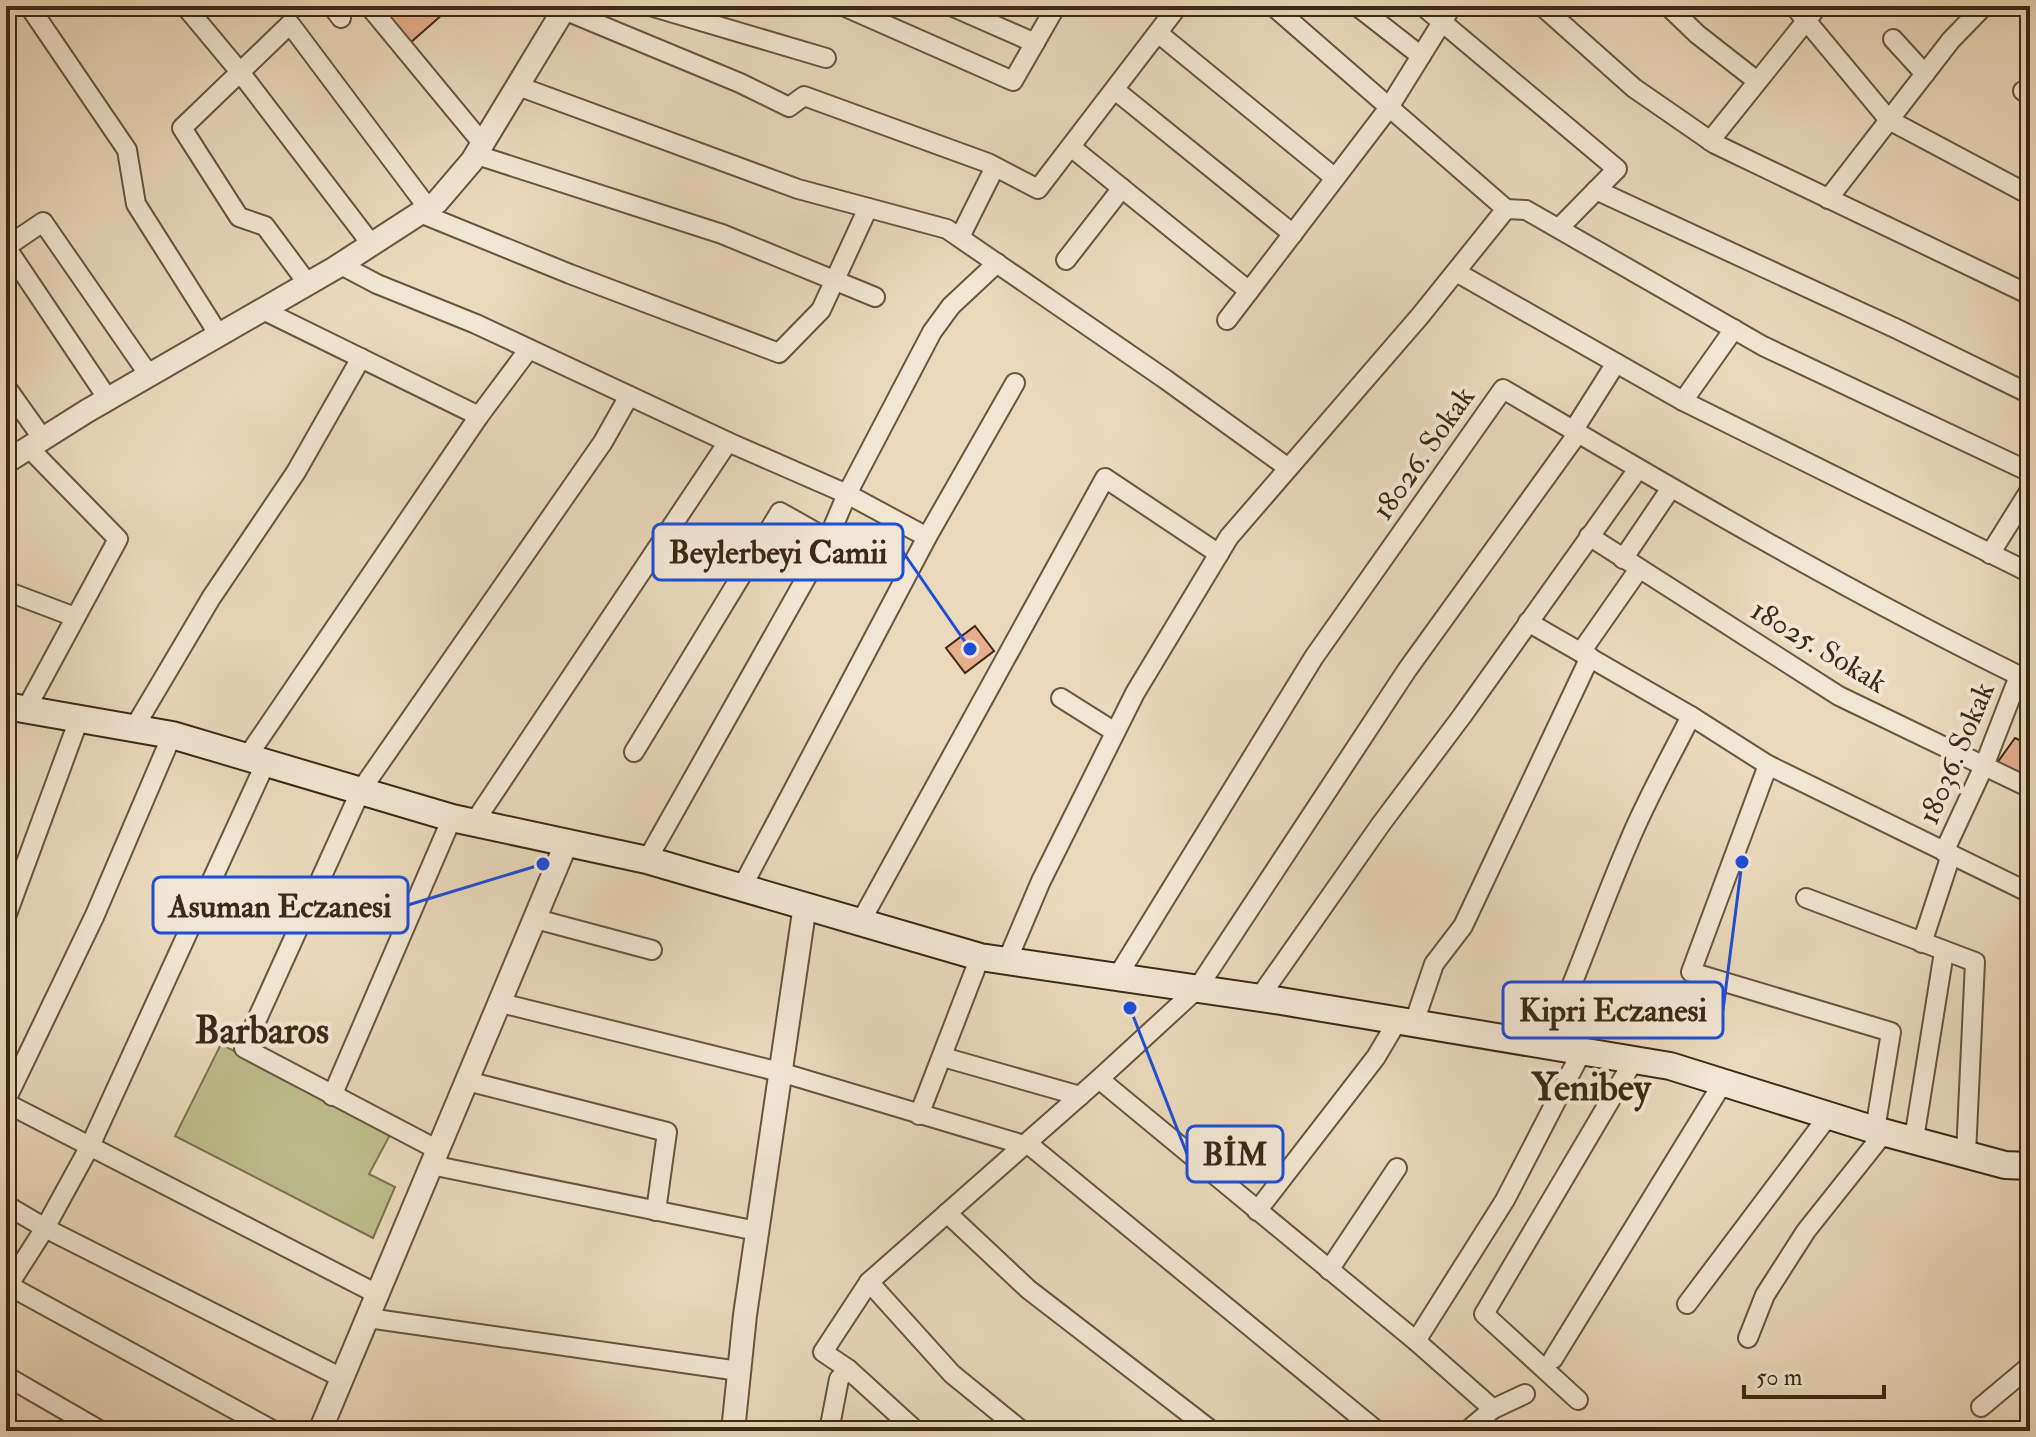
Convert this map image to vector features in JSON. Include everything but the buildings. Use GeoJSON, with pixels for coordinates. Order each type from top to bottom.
{"type":"FeatureCollection","features":[{"type":"Feature","properties":{"kind":"main road"},"geometry":{"type":"LineString","coordinates":[[16,708],[172,735],[462,821],[647,860],[980,957],[1259,998],[1670,1066],[1880,1132],[2005,1165],[2030,1166]]}},
{"type":"Feature","properties":{"kind":"street"},"geometry":{"type":"LineString","coordinates":[[29,6],[127,150],[136,204],[219,335]]}},
{"type":"Feature","properties":{"kind":"street"},"geometry":{"type":"LineString","coordinates":[[185,6],[240,72],[372,245]]}},
{"type":"Feature","properties":{"kind":"street"},"geometry":{"type":"LineString","coordinates":[[369,6],[480,149],[722,234],[875,297]]}},
{"type":"Feature","properties":{"kind":"street"},"geometry":{"type":"LineString","coordinates":[[650,6],[826,58]]}},
{"type":"Feature","properties":{"kind":"street"},"geometry":{"type":"LineString","coordinates":[[843,6],[1013,81],[1056,6]]}},
{"type":"Feature","properties":{"kind":"street"},"geometry":{"type":"LineString","coordinates":[[951,6],[1035,43]]}},
{"type":"Feature","properties":{"kind":"street"},"geometry":{"type":"LineString","coordinates":[[6,462],[108,399],[341,265],[437,202],[480,149],[565,8],[789,107],[804,96],[995,167],[1038,189],[1178,6]]}},
{"type":"Feature","properties":{"kind":"street"},"geometry":{"type":"LineString","coordinates":[[1273,6],[1506,209],[1526,210],[1763,346],[2030,472]]}},
{"type":"Feature","properties":{"kind":"street"},"geometry":{"type":"LineString","coordinates":[[1357,6],[1421,56]]}},
{"type":"Feature","properties":{"kind":"street"},"geometry":{"type":"LineString","coordinates":[[1423,6],[1447,14],[1617,169],[1559,228]]}},
{"type":"Feature","properties":{"kind":"street"},"geometry":{"type":"LineString","coordinates":[[1542,6],[1634,88],[1710,141],[2030,295]]}},
{"type":"Feature","properties":{"kind":"street"},"geometry":{"type":"LineString","coordinates":[[1668,6],[1697,34],[1757,81]]}},
{"type":"Feature","properties":{"kind":"street"},"geometry":{"type":"LineString","coordinates":[[1828,199],[1951,40],[1984,6]]}},
{"type":"Feature","properties":{"kind":"street"},"geometry":{"type":"LineString","coordinates":[[1710,141],[1806,11],[1889,120],[2030,195]]}},
{"type":"Feature","properties":{"kind":"street"},"geometry":{"type":"LineString","coordinates":[[1227,320],[1388,109],[1447,14]]}},
{"type":"Feature","properties":{"kind":"street"},"geometry":{"type":"LineString","coordinates":[[308,284],[265,226],[239,217],[182,128],[290,24],[424,210],[779,353],[821,310],[868,208]]}},
{"type":"Feature","properties":{"kind":"street"},"geometry":{"type":"LineString","coordinates":[[1158,33],[1335,178]]}},
{"type":"Feature","properties":{"kind":"street"},"geometry":{"type":"LineString","coordinates":[[1893,39],[1925,74]]}},
{"type":"Feature","properties":{"kind":"street"},"geometry":{"type":"LineString","coordinates":[[518,86],[798,189],[947,229],[1287,467]]}},
{"type":"Feature","properties":{"kind":"street"},"geometry":{"type":"LineString","coordinates":[[1115,90],[1293,234]]}},
{"type":"Feature","properties":{"kind":"street"},"geometry":{"type":"LineString","coordinates":[[1071,147],[1249,291]]}},
{"type":"Feature","properties":{"kind":"street"},"geometry":{"type":"LineString","coordinates":[[960,237],[995,167]]}},
{"type":"Feature","properties":{"kind":"street"},"geometry":{"type":"LineString","coordinates":[[1066,260],[1122,188]]}},
{"type":"Feature","properties":{"kind":"street"},"geometry":{"type":"LineString","coordinates":[[1596,190],[2030,394]]}},
{"type":"Feature","properties":{"kind":"street"},"geometry":{"type":"LineString","coordinates":[[1007,961],[1041,881],[1135,693],[1229,537],[1420,316],[1506,209]]}},
{"type":"Feature","properties":{"kind":"street"},"geometry":{"type":"LineString","coordinates":[[108,399],[6,247],[43,222],[149,375]]}},
{"type":"Feature","properties":{"kind":"street"},"geometry":{"type":"LineString","coordinates":[[647,860],[828,539],[847,494],[932,332],[951,306],[997,263]]}},
{"type":"Feature","properties":{"kind":"street"},"geometry":{"type":"LineString","coordinates":[[341,265],[377,284],[529,349],[847,494],[927,537]]}},
{"type":"Feature","properties":{"kind":"street"},"geometry":{"type":"LineString","coordinates":[[1456,272],[1683,401],[2030,573]]}},
{"type":"Feature","properties":{"kind":"street"},"geometry":{"type":"LineString","coordinates":[[263,310],[479,416]]}},
{"type":"Feature","properties":{"kind":"street"},"geometry":{"type":"LineString","coordinates":[[1683,401],[1734,329]]}},
{"type":"Feature","properties":{"kind":"street"},"geometry":{"type":"LineString","coordinates":[[274,1431],[7,1286],[45,1228],[90,1146],[257,759],[479,416],[529,349]]}},
{"type":"Feature","properties":{"kind":"street"},"geometry":{"type":"LineString","coordinates":[[134,728],[211,598],[296,472],[361,358]]}},
{"type":"Feature","properties":{"kind":"street"},"geometry":{"type":"LineString","coordinates":[[916,1431],[848,1369],[823,1352],[869,1282],[1197,989],[1407,670],[1576,432],[1616,363]]}},
{"type":"Feature","properties":{"kind":"street"},"geometry":{"type":"LineString","coordinates":[[742,887],[927,537],[1015,383]]}},
{"type":"Feature","properties":{"kind":"street"},"geometry":{"type":"LineString","coordinates":[[6,387],[36,443],[118,539],[75,617],[16,708]]}},
{"type":"Feature","properties":{"kind":"street","name":"18026. Sokak"},"geometry":{"type":"LineString","coordinates":[[1117,977],[1314,657],[1503,389],[1886,609],[2025,678]]}},
{"type":"Feature","properties":{"kind":"street"},"geometry":{"type":"LineString","coordinates":[[629,396],[603,442],[361,790],[244,1048],[435,1157],[656,1211],[757,1231]]}},
{"type":"Feature","properties":{"kind":"street"},"geometry":{"type":"LineString","coordinates":[[332,1096],[462,821],[728,442]]}},
{"type":"Feature","properties":{"kind":"street"},"geometry":{"type":"LineString","coordinates":[[1259,998],[1638,469]]}},
{"type":"Feature","properties":{"kind":"street"},"geometry":{"type":"LineString","coordinates":[[861,921],[1105,478],[1219,554]]}},
{"type":"Feature","properties":{"kind":"street"},"geometry":{"type":"LineString","coordinates":[[1257,1211],[1406,1022],[1434,964],[1463,926],[1585,655],[1671,488]]}},
{"type":"Feature","properties":{"kind":"street"},"geometry":{"type":"LineString","coordinates":[[1990,554],[2030,490]]}},
{"type":"Feature","properties":{"kind":"street"},"geometry":{"type":"LineString","coordinates":[[634,752],[780,512],[828,539]]}},
{"type":"Feature","properties":{"kind":"street","name":"18025. Sokak"},"geometry":{"type":"LineString","coordinates":[[1589,536],[1839,696],[2030,788]]}},
{"type":"Feature","properties":{"kind":"street"},"geometry":{"type":"LineString","coordinates":[[6,591],[75,617]]}},
{"type":"Feature","properties":{"kind":"street"},"geometry":{"type":"LineString","coordinates":[[1528,622],[1691,716],[1768,765],[2030,893]]}},
{"type":"Feature","properties":{"kind":"street","name":"18036. Sokak"},"geometry":{"type":"LineString","coordinates":[[1922,943],[1948,854],[2025,678]]}},
{"type":"Feature","properties":{"kind":"street"},"geometry":{"type":"LineString","coordinates":[[1061,698],[1115,732]]}},
{"type":"Feature","properties":{"kind":"street"},"geometry":{"type":"LineString","coordinates":[[1547,1045],[1628,843],[1691,716]]}},
{"type":"Feature","properties":{"kind":"street"},"geometry":{"type":"LineString","coordinates":[[6,917],[79,719]]}},
{"type":"Feature","properties":{"kind":"street"},"geometry":{"type":"LineString","coordinates":[[172,735],[95,915],[6,1101],[379,1295]]}},
{"type":"Feature","properties":{"kind":"street"},"geometry":{"type":"LineString","coordinates":[[1748,1338],[1765,1295],[1806,1231],[1880,1132],[1891,1032],[1691,972],[1768,765]]}},
{"type":"Feature","properties":{"kind":"street"},"geometry":{"type":"LineString","coordinates":[[320,1431],[566,844]]}},
{"type":"Feature","properties":{"kind":"street"},"geometry":{"type":"LineString","coordinates":[[1806,898],[1975,962],[1966,1154]]}},
{"type":"Feature","properties":{"kind":"street"},"geometry":{"type":"LineString","coordinates":[[733,1431],[757,1231],[805,905]]}},
{"type":"Feature","properties":{"kind":"street"},"geometry":{"type":"LineString","coordinates":[[536,919],[652,950]]}},
{"type":"Feature","properties":{"kind":"street"},"geometry":{"type":"LineString","coordinates":[[1914,1139],[1944,952]]}},
{"type":"Feature","properties":{"kind":"street"},"geometry":{"type":"LineString","coordinates":[[919,1115],[980,957]]}},
{"type":"Feature","properties":{"kind":"street"},"geometry":{"type":"LineString","coordinates":[[501,1003],[780,1072],[1025,1144],[1377,1431]]}},
{"type":"Feature","properties":{"kind":"street"},"geometry":{"type":"LineString","coordinates":[[1416,1341],[1505,1200],[1582,1051]]}},
{"type":"Feature","properties":{"kind":"street"},"geometry":{"type":"LineString","coordinates":[[943,1057],[1080,1096]]}},
{"type":"Feature","properties":{"kind":"street"},"geometry":{"type":"LineString","coordinates":[[1578,1400],[1484,1314],[1634,1060]]}},
{"type":"Feature","properties":{"kind":"street"},"geometry":{"type":"LineString","coordinates":[[1099,1079],[1416,1341],[1493,1409]]}},
{"type":"Feature","properties":{"kind":"street"},"geometry":{"type":"LineString","coordinates":[[467,1081],[667,1132],[656,1211]]}},
{"type":"Feature","properties":{"kind":"street"},"geometry":{"type":"LineString","coordinates":[[1553,1359],[1724,1081]]}},
{"type":"Feature","properties":{"kind":"street"},"geometry":{"type":"LineString","coordinates":[[1687,1304],[1829,1115]]}},
{"type":"Feature","properties":{"kind":"street"},"geometry":{"type":"LineString","coordinates":[[1329,1270],[1397,1168]]}},
{"type":"Feature","properties":{"kind":"street"},"geometry":{"type":"LineString","coordinates":[[6,1205],[45,1228],[342,1378]]}},
{"type":"Feature","properties":{"kind":"street"},"geometry":{"type":"LineString","coordinates":[[947,1213],[1028,1289],[1212,1431]]}},
{"type":"Feature","properties":{"kind":"street"},"geometry":{"type":"LineString","coordinates":[[869,1282],[952,1374],[1022,1431]]}},
{"type":"Feature","properties":{"kind":"street"},"geometry":{"type":"LineString","coordinates":[[368,1318],[739,1371]]}},
{"type":"Feature","properties":{"kind":"street"},"geometry":{"type":"LineString","coordinates":[[1981,1407],[2030,1366]]}},
{"type":"Feature","properties":{"kind":"street"},"geometry":{"type":"LineString","coordinates":[[829,1431],[839,1379],[848,1369]]}},
{"type":"Feature","properties":{"kind":"street"},"geometry":{"type":"LineString","coordinates":[[6,1376],[89,1428]]}},
{"type":"Feature","properties":{"kind":"street"},"geometry":{"type":"LineString","coordinates":[[1467,1431],[1493,1409],[1525,1394]]}},
{"type":"Feature","properties":{"kind":"green space"},"geometry":{"type":"Polygon","coordinates":[[[221,1044],[390,1135],[369,1174],[395,1187],[373,1238],[175,1136],[221,1044]]]}},
{"type":"Feature","properties":{"kind":"place","name":"Beylerbeyi Camii"},"geometry":{"type":"Point","coordinates":[970,649]}},
{"type":"Feature","properties":{"kind":"place","name":"Kipri Eczanesi"},"geometry":{"type":"Point","coordinates":[1742,862]}},
{"type":"Feature","properties":{"kind":"place","name":"Asuman Eczanesi"},"geometry":{"type":"Point","coordinates":[543,864]}},
{"type":"Feature","properties":{"kind":"place","name":"BİM"},"geometry":{"type":"Point","coordinates":[1130,1008]}},
{"type":"Feature","properties":{"kind":"district","name":"Barbaros"},"geometry":{"type":"Point","coordinates":[262,1030]}},
{"type":"Feature","properties":{"kind":"district","name":"Yenibey"},"geometry":{"type":"Point","coordinates":[1591,1087]}}]}
